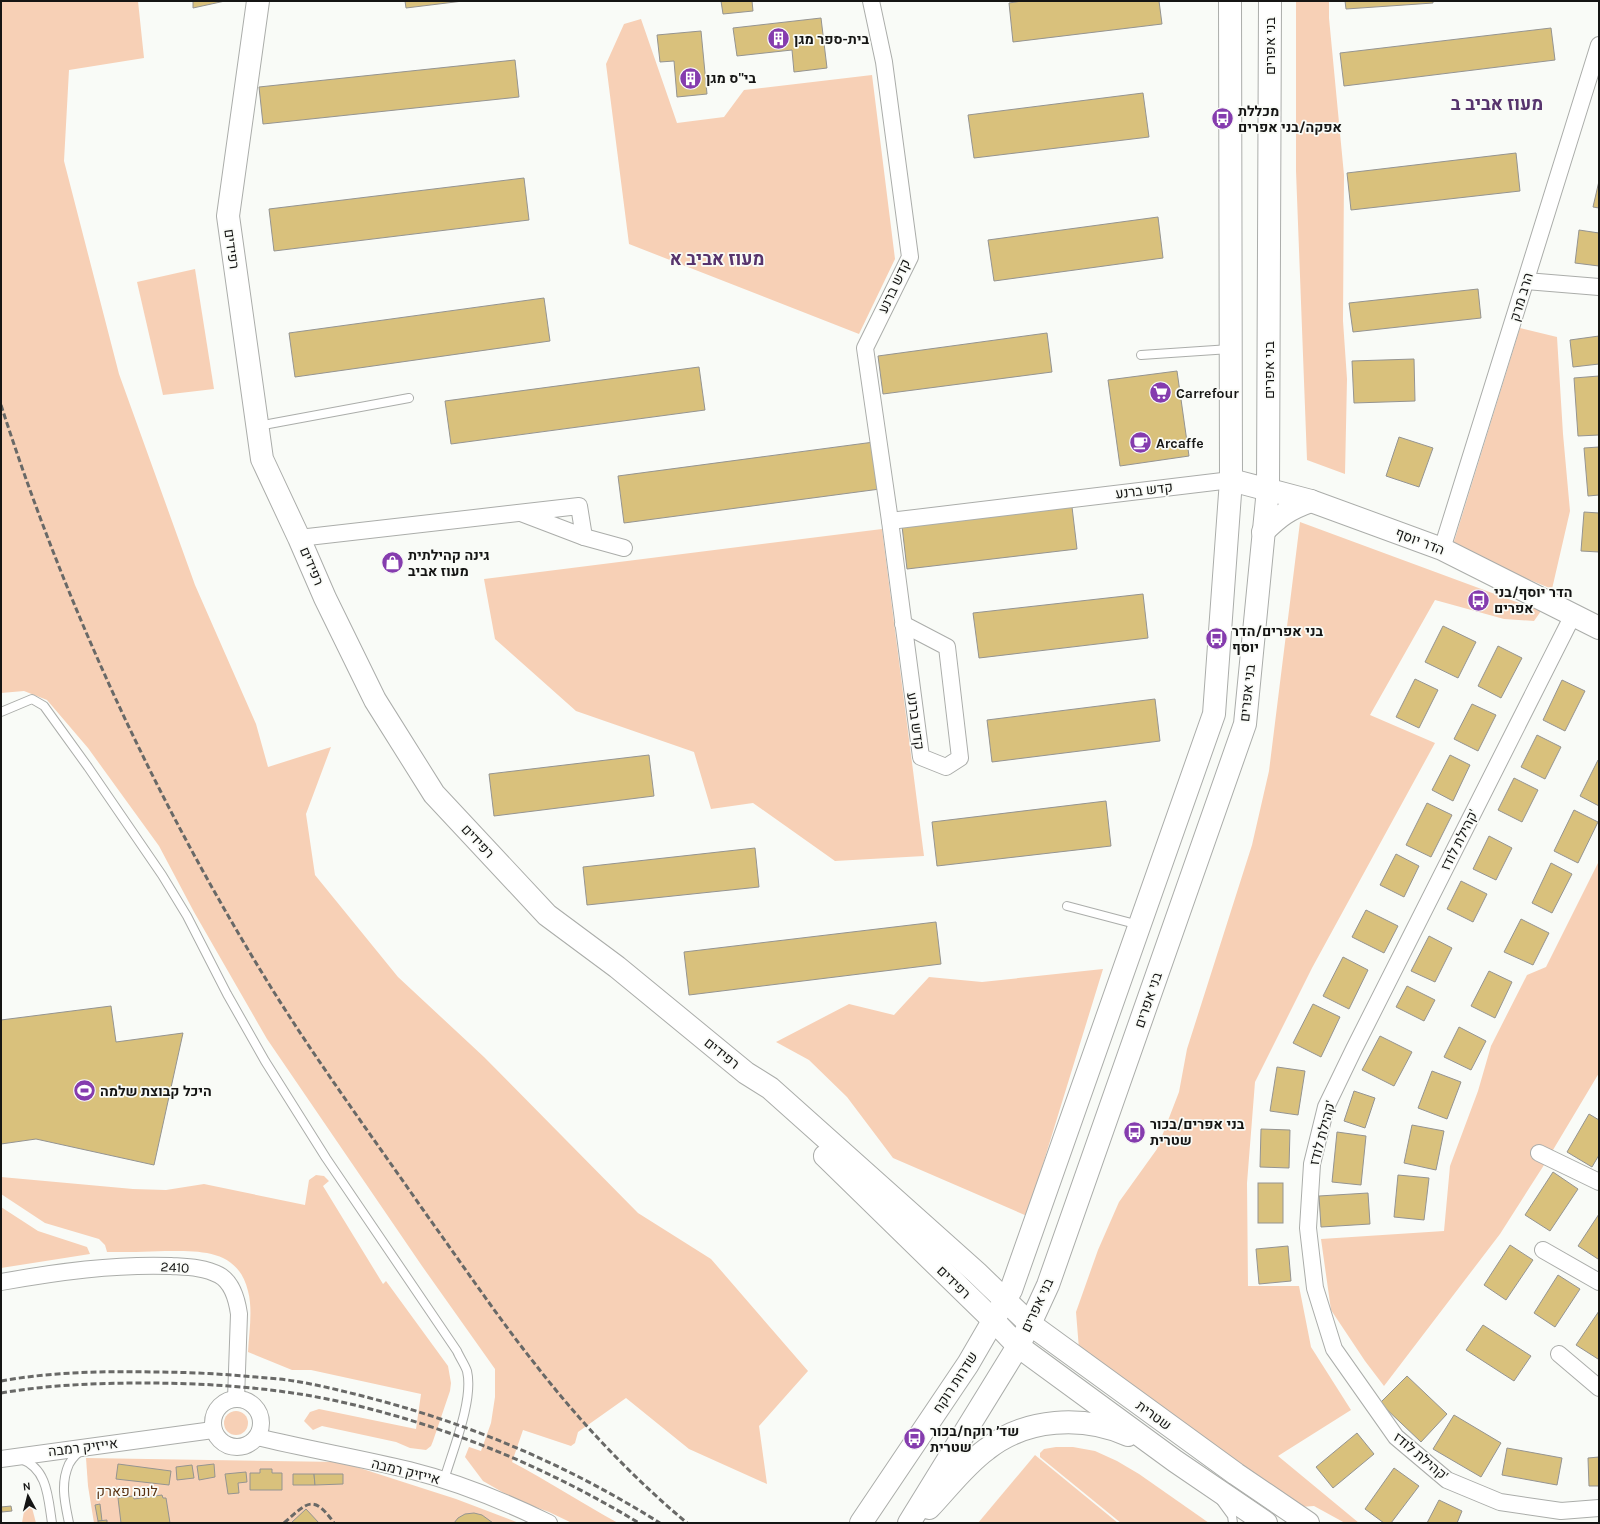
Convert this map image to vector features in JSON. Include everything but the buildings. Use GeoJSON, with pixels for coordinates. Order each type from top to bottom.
{"type":"FeatureCollection","features":[{"type":"Feature","properties":{"kind":"main road","name":"רפידים"},"geometry":{"type":"LineString","coordinates":[[258,1],[228,216],[262,458],[325,598],[375,700],[434,794],[547,915],[618,967],[746,1073],[776,1094],[977,1273],[1005,1301]]}},
{"type":"Feature","properties":{"kind":"main road"},"geometry":{"type":"LineString","coordinates":[[993,1320],[1005,1301],[1019,1269],[1214,714],[1232,480],[1230,1]]}},
{"type":"Feature","properties":{"kind":"main road","name":"בני אפרים"},"geometry":{"type":"LineString","coordinates":[[1018,1346],[1048,1285],[1245,724],[1268,489],[1270,1]]}},
{"type":"Feature","properties":{"kind":"main road","name":"הדר יוסף"},"geometry":{"type":"LineString","coordinates":[[1232,480],[1312,501],[1442,549],[1599,628]]}},
{"type":"Feature","properties":{"kind":"main road"},"geometry":{"type":"LineString","coordinates":[[1263,532],[1277,518],[1291,508],[1312,501]]}},
{"type":"Feature","properties":{"kind":"main road","name":"רפידים"},"geometry":{"type":"LineString","coordinates":[[746,1073],[762,1093],[948,1278],[993,1320]]}},
{"type":"Feature","properties":{"kind":"main road","name":"שטרית"},"geometry":{"type":"LineString","coordinates":[[1005,1301],[1030,1324],[1236,1474],[1308,1523]]}},
{"type":"Feature","properties":{"kind":"main road","name":"שטרית"},"geometry":{"type":"LineString","coordinates":[[993,1320],[1018,1346],[1175,1461],[1266,1523]]}},
{"type":"Feature","properties":{"kind":"main road","name":"שדרות רוקח"},"geometry":{"type":"LineString","coordinates":[[861,1523],[968,1364],[993,1320]]}},
{"type":"Feature","properties":{"kind":"main road"},"geometry":{"type":"LineString","coordinates":[[909,1523],[1018,1346]]}},
{"type":"Feature","properties":{"kind":"main road"},"geometry":{"type":"LineString","coordinates":[[915,1523],[986,1449],[1004,1437],[1034,1426],[1060,1422],[1101,1425],[1145,1443],[1175,1461]]}},
{"type":"Feature","properties":{"kind":"street","name":"קדש ברנע"},"geometry":{"type":"LineString","coordinates":[[871,1],[884,62],[910,257],[865,348],[890,521],[903,624],[921,757],[946,767],[960,758],[947,647],[903,624]]}},
{"type":"Feature","properties":{"kind":"street","name":"הרב מרק"},"geometry":{"type":"LineString","coordinates":[[1442,549],[1599,44]]}},
{"type":"Feature","properties":{"kind":"street"},"geometry":{"type":"LineString","coordinates":[[1526,281],[1599,287]]}},
{"type":"Feature","properties":{"kind":"street","name":"קדש ברנע"},"geometry":{"type":"LineString","coordinates":[[890,521],[1232,480]]}},
{"type":"Feature","properties":{"kind":"street","name":"רפידים"},"geometry":{"type":"LineString","coordinates":[[299,538],[579,506],[584,538]]}},
{"type":"Feature","properties":{"kind":"street","name":"רפידים"},"geometry":{"type":"LineString","coordinates":[[521,513],[584,538],[624,548]]}},
{"type":"Feature","properties":{"kind":"street","name":"קהילת לודז'"},"geometry":{"type":"LineString","coordinates":[[1573,615],[1326,1107],[1312,1164],[1308,1228],[1316,1288],[1334,1349],[1396,1437],[1447,1480],[1500,1502],[1561,1511],[1599,1508]]}},
{"type":"Feature","properties":{"kind":"street"},"geometry":{"type":"LineString","coordinates":[[1539,1152],[1599,1182]]}},
{"type":"Feature","properties":{"kind":"street"},"geometry":{"type":"LineString","coordinates":[[1544,1250],[1599,1282]]}},
{"type":"Feature","properties":{"kind":"street","name":"2410"},"geometry":{"type":"LineString","coordinates":[[1,1282],[89,1269],[131,1266],[187,1267],[206,1270],[220,1275],[228,1284],[237,1300],[239,1314],[236,1399]]}},
{"type":"Feature","properties":{"kind":"street"},"geometry":{"type":"LineString","coordinates":[[1559,1354],[1599,1388]]}},
{"type":"Feature","properties":{"kind":"street"},"geometry":{"type":"LineString","coordinates":[[236,1399],[249,1403],[258,1412],[261,1424],[257,1437],[252,1442],[237,1448],[222,1443],[216,1437],[213,1430],[214,1415],[217,1409],[229,1400],[236,1399]]}},
{"type":"Feature","properties":{"kind":"street","name":"אייזיק רמבה"},"geometry":{"type":"LineString","coordinates":[[7,1458],[213,1430]]}},
{"type":"Feature","properties":{"kind":"street","name":"אייזיק רמבה"},"geometry":{"type":"LineString","coordinates":[[257,1437],[410,1470],[444,1480],[488,1496],[549,1523]]}},
{"type":"Feature","properties":{"kind":"lane"},"geometry":{"type":"LineString","coordinates":[[1141,355],[1231,348]]}},
{"type":"Feature","properties":{"kind":"lane"},"geometry":{"type":"LineString","coordinates":[[257,426],[409,398]]}},
{"type":"Feature","properties":{"kind":"lane"},"geometry":{"type":"LineString","coordinates":[[1,712],[32,699],[44,706],[88,767],[178,900],[227,994],[269,1068],[325,1156],[458,1351],[467,1370],[468,1389],[466,1407],[444,1480]]}},
{"type":"Feature","properties":{"kind":"lane"},"geometry":{"type":"LineString","coordinates":[[1067,906],[1140,925]]}},
{"type":"Feature","properties":{"kind":"lane"},"geometry":{"type":"LineString","coordinates":[[69,1523],[63,1484],[66,1473],[72,1458],[78,1452],[94,1446]]}},
{"type":"Feature","properties":{"kind":"lane"},"geometry":{"type":"LineString","coordinates":[[7,1458],[23,1459],[31,1463],[42,1475],[46,1484],[52,1523]]}},
{"type":"Feature","properties":{"kind":"lane"},"geometry":{"type":"LineString","coordinates":[[1210,1485],[1232,1516],[1233,1523]]}},
{"type":"Feature","properties":{"kind":"green space"},"geometry":{"type":"Polygon","coordinates":[[[1,1],[138,1],[144,58],[69,70],[64,161],[119,374],[195,585],[256,724],[268,767],[331,747],[306,814],[315,875],[398,977],[484,1057],[638,1213],[711,1259],[808,1371],[759,1426],[767,1484],[689,1449],[626,1398],[578,1432],[575,1443],[571,1446],[523,1430],[512,1462],[618,1523],[572,1523],[549,1512],[516,1500],[483,1481],[465,1457],[469,1447],[481,1451],[491,1423],[495,1397],[495,1369],[422,1266],[267,1039],[194,912],[159,846],[88,748],[47,700],[24,691],[1,693],[1,1]]]}},
{"type":"Feature","properties":{"kind":"green space"},"geometry":{"type":"Polygon","coordinates":[[[1296,1],[1329,1],[1329,18],[1344,175],[1343,321],[1347,379],[1345,474],[1307,460],[1296,171],[1296,1]]]}},
{"type":"Feature","properties":{"kind":"green space"},"geometry":{"type":"Polygon","coordinates":[[[641,19],[677,123],[724,117],[744,90],[872,75],[895,259],[859,334],[629,244],[606,64],[624,24],[641,19]]]}},
{"type":"Feature","properties":{"kind":"green space"},"geometry":{"type":"Polygon","coordinates":[[[195,269],[214,389],[163,395],[137,282],[195,269]]]}},
{"type":"Feature","properties":{"kind":"green space"},"geometry":{"type":"Polygon","coordinates":[[[1520,328],[1557,337],[1563,434],[1570,511],[1552,589],[1452,548],[1520,328]]]}},
{"type":"Feature","properties":{"kind":"green space"},"geometry":{"type":"Polygon","coordinates":[[[1300,522],[1541,611],[1534,621],[1504,619],[1435,600],[1370,715],[1435,743],[1312,968],[1255,1082],[1247,1183],[1248,1286],[1299,1286],[1311,1347],[1351,1410],[1278,1456],[1359,1523],[1345,1523],[1314,1506],[1300,1507],[1079,1349],[1076,1312],[1098,1250],[1119,1202],[1157,1149],[1179,1092],[1187,1049],[1252,845],[1269,771],[1300,522]]]}},
{"type":"Feature","properties":{"kind":"green space"},"geometry":{"type":"Polygon","coordinates":[[[882,529],[924,856],[835,861],[753,803],[711,809],[694,752],[576,711],[495,639],[484,579],[882,529]]]}},
{"type":"Feature","properties":{"kind":"green space"},"geometry":{"type":"Polygon","coordinates":[[[1599,861],[1599,1073],[1544,1165],[1500,1234],[1384,1386],[1365,1361],[1331,1310],[1321,1239],[1444,1231],[1450,1166],[1478,1091],[1491,1046],[1527,975],[1546,967],[1599,861]]]}},
{"type":"Feature","properties":{"kind":"green space"},"geometry":{"type":"Polygon","coordinates":[[[1103,969],[1027,1216],[893,1158],[847,1097],[809,1060],[776,1042],[849,1004],[894,1015],[929,977],[982,982],[1103,969]]]}},
{"type":"Feature","properties":{"kind":"green space"},"geometry":{"type":"Polygon","coordinates":[[[316,1175],[324,1176],[329,1181],[323,1186],[383,1284],[386,1281],[448,1366],[451,1383],[450,1391],[431,1446],[426,1450],[410,1448],[396,1442],[322,1426],[313,1430],[304,1421],[310,1412],[319,1409],[416,1429],[421,1394],[311,1370],[292,1370],[248,1352],[250,1313],[248,1291],[243,1277],[236,1267],[227,1260],[216,1255],[191,1251],[107,1252],[105,1245],[99,1239],[45,1223],[1,1194],[1,1177],[133,1189],[166,1190],[204,1184],[305,1205],[309,1180],[316,1175]]]}},
{"type":"Feature","properties":{"kind":"green space"},"geometry":{"type":"Polygon","coordinates":[[[1,1207],[38,1231],[87,1247],[90,1254],[1,1268],[1,1207]]]}},
{"type":"Feature","properties":{"kind":"green space"},"geometry":{"type":"Polygon","coordinates":[[[236,1411],[241,1412],[247,1418],[247,1428],[241,1434],[236,1435],[231,1434],[225,1428],[224,1423],[225,1418],[231,1412],[236,1411]]]}},
{"type":"Feature","properties":{"kind":"green space"},"geometry":{"type":"Polygon","coordinates":[[[1073,1447],[1095,1451],[1117,1461],[1139,1474],[1209,1523],[1121,1523],[1040,1457],[1040,1453],[1044,1449],[1073,1447]]]}},
{"type":"Feature","properties":{"kind":"green space"},"geometry":{"type":"Polygon","coordinates":[[[1035,1455],[1118,1523],[978,1523],[1035,1455]]]}},
{"type":"Feature","properties":{"kind":"green space","name":"לונה פארק"},"geometry":{"type":"Polygon","coordinates":[[[86,1458],[341,1462],[456,1499],[519,1523],[94,1523],[88,1486],[86,1458]]]}},
{"type":"Feature","properties":{"kind":"green space"},"geometry":{"type":"Polygon","coordinates":[[[28,1503],[31,1504],[36,1523],[22,1523],[25,1505],[28,1503]]]}},
{"type":"Feature","properties":{"kind":"railway"},"geometry":{"type":"LineString","coordinates":[[1,405],[55,557],[118,705],[191,849],[230,919],[272,989],[309,1046],[480,1290],[552,1386],[607,1448],[666,1505],[687,1523]]}},
{"type":"Feature","properties":{"kind":"railway"},"geometry":{"type":"LineString","coordinates":[[1,1381],[77,1373],[166,1372],[271,1378],[317,1385],[374,1399],[421,1413],[527,1452],[595,1485],[660,1523]]}},
{"type":"Feature","properties":{"kind":"railway"},"geometry":{"type":"LineString","coordinates":[[1,1393],[72,1385],[169,1383],[246,1387],[346,1403],[423,1424],[497,1451],[569,1484],[639,1523]]}},
{"type":"Feature","properties":{"kind":"railway"},"geometry":{"type":"LineString","coordinates":[[284,1523],[304,1506],[310,1504],[321,1508],[334,1523]]}},
{"type":"Feature","properties":{"kind":"place","name":"בית-ספר מגן"},"geometry":{"type":"Point","coordinates":[779,39]}},
{"type":"Feature","properties":{"kind":"place","name":"בי\"ס מגן"},"geometry":{"type":"Point","coordinates":[690,78]}},
{"type":"Feature","properties":{"kind":"place","name":"מכללת אפקה/בני אפרים"},"geometry":{"type":"Point","coordinates":[1223,119]}},
{"type":"Feature","properties":{"kind":"place","name":"Carrefour"},"geometry":{"type":"Point","coordinates":[1161,393]}},
{"type":"Feature","properties":{"kind":"place","name":"Arcaffe"},"geometry":{"type":"Point","coordinates":[1140,443]}},
{"type":"Feature","properties":{"kind":"place","name":"גינה קהילתית מעוז אביב"},"geometry":{"type":"Point","coordinates":[393,563]}},
{"type":"Feature","properties":{"kind":"place","name":"הדר יוסף/בני אפרים"},"geometry":{"type":"Point","coordinates":[1479,600]}},
{"type":"Feature","properties":{"kind":"place","name":"בני אפרים/הדר יוסף"},"geometry":{"type":"Point","coordinates":[1216,639]}},
{"type":"Feature","properties":{"kind":"place","name":"היכל קבוצת שלמה"},"geometry":{"type":"Point","coordinates":[85,1091]}},
{"type":"Feature","properties":{"kind":"place","name":"בני אפרים/בכור שטרית"},"geometry":{"type":"Point","coordinates":[1135,1132]}},
{"type":"Feature","properties":{"kind":"place","name":"שד׳ רוקח/בכור שטרית"},"geometry":{"type":"Point","coordinates":[914,1439]}},
{"type":"Feature","properties":{"kind":"district","name":"מעוז אביב ב"},"geometry":{"type":"Point","coordinates":[1497,104]}},
{"type":"Feature","properties":{"kind":"district","name":"מעוז אביב א"},"geometry":{"type":"Point","coordinates":[717,259]}}]}
